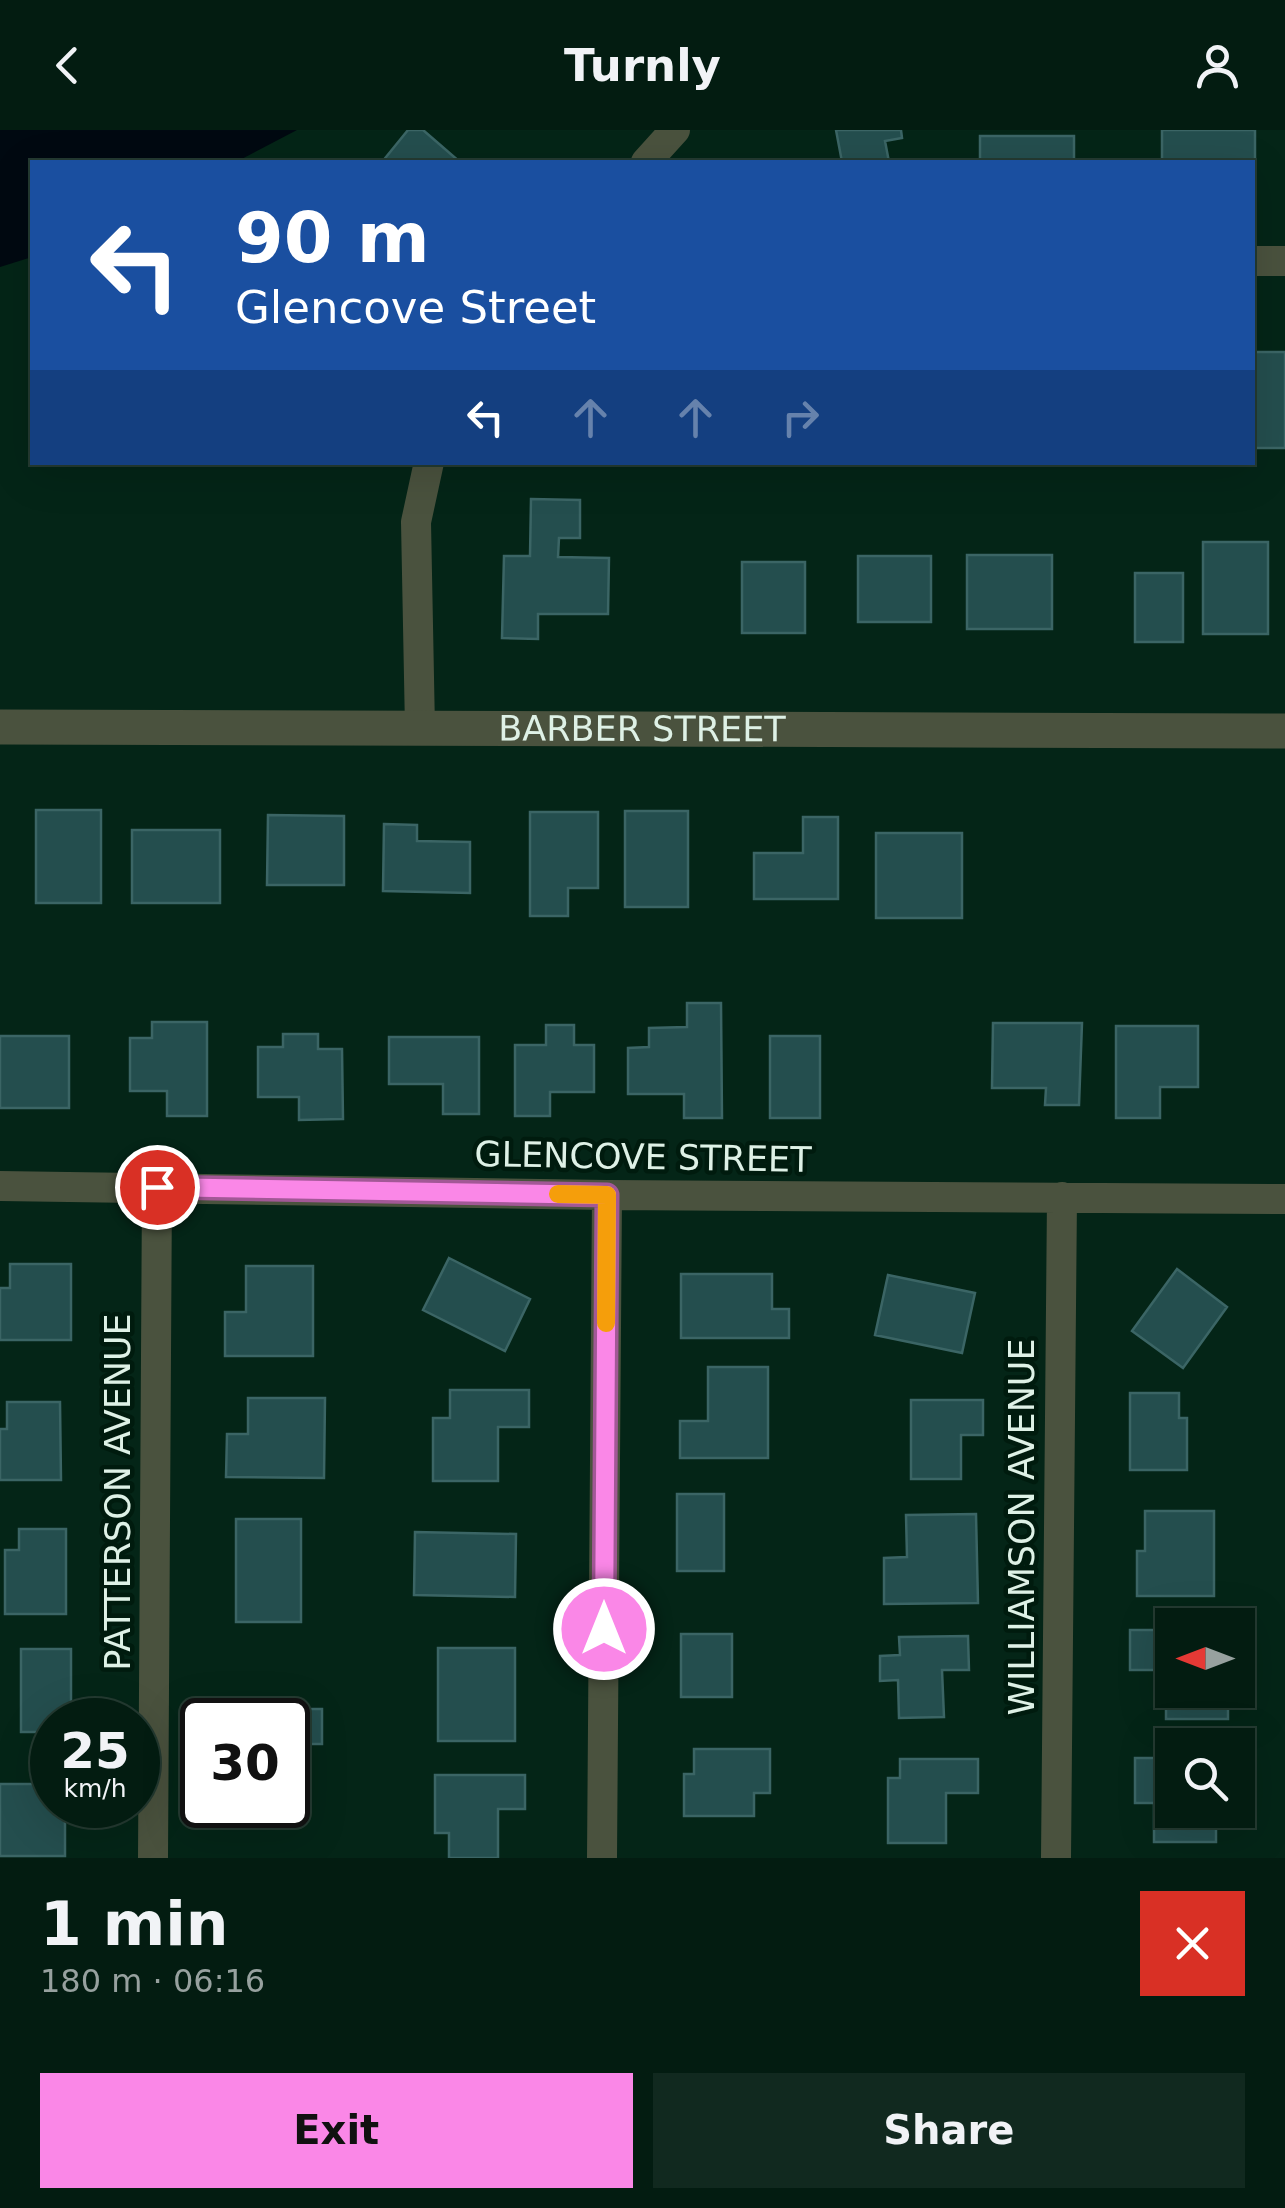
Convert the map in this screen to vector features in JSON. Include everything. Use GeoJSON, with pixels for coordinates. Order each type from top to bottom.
{"type":"FeatureCollection","features":[{"type":"Feature","properties":{"kind":"street"},"geometry":{"type":"LineString","coordinates":[[648,160],[674,130]]}},
{"type":"Feature","properties":{"kind":"street"},"geometry":{"type":"LineString","coordinates":[[1255,261],[1285,261]]}},
{"type":"Feature","properties":{"kind":"street"},"geometry":{"type":"LineString","coordinates":[[420,729],[416,522],[428,465]]}},
{"type":"Feature","properties":{"kind":"street","name":"BARBER STREET"},"geometry":{"type":"LineString","coordinates":[[0,727],[1285,731]]}},
{"type":"Feature","properties":{"kind":"street","name":"GLENCOVE STREET"},"geometry":{"type":"LineString","coordinates":[[0,1186],[1285,1199]]}},
{"type":"Feature","properties":{"kind":"street","name":"PATTERSON AVENUE"},"geometry":{"type":"LineString","coordinates":[[153,1858],[157,1187]]}},
{"type":"Feature","properties":{"kind":"street"},"geometry":{"type":"LineString","coordinates":[[602,1858],[607,1195]]}},
{"type":"Feature","properties":{"kind":"street","name":"WILLIAMSON AVENUE"},"geometry":{"type":"LineString","coordinates":[[1056,1858],[1062,1197]]}},
{"type":"Feature","properties":{"kind":"shaded area"},"geometry":{"type":"Polygon","coordinates":[[[0,130],[297,130],[240,160],[30,160],[30,258],[0,267],[0,130]]]}},
{"type":"Feature","properties":{"kind":"building"},"geometry":{"type":"Polygon","coordinates":[[[408,130],[423,130],[458,160],[384,160],[408,130]]]}},
{"type":"Feature","properties":{"kind":"building"},"geometry":{"type":"Polygon","coordinates":[[[836,130],[901,130],[902,138],[885,141],[889,160],[842,160],[836,130]]]}},
{"type":"Feature","properties":{"kind":"building"},"geometry":{"type":"Polygon","coordinates":[[[1162,130],[1255,130],[1255,160],[1162,160],[1162,130]]]}},
{"type":"Feature","properties":{"kind":"building"},"geometry":{"type":"Polygon","coordinates":[[[980,136],[1074,136],[1074,160],[980,160],[980,136]]]}},
{"type":"Feature","properties":{"kind":"building"},"geometry":{"type":"Polygon","coordinates":[[[1255,352],[1285,352],[1285,448],[1255,448],[1255,352]]]}},
{"type":"Feature","properties":{"kind":"building"},"geometry":{"type":"Polygon","coordinates":[[[531,499],[580,500],[580,538],[559,538],[558,557],[609,558],[608,614],[538,614],[538,639],[502,638],[504,556],[530,556],[531,499]]]}},
{"type":"Feature","properties":{"kind":"building"},"geometry":{"type":"Polygon","coordinates":[[[1203,542],[1268,542],[1268,634],[1203,634],[1203,542]]]}},
{"type":"Feature","properties":{"kind":"building"},"geometry":{"type":"Polygon","coordinates":[[[967,555],[1052,555],[1052,629],[967,629],[967,555]]]}},
{"type":"Feature","properties":{"kind":"building"},"geometry":{"type":"Polygon","coordinates":[[[858,556],[931,556],[931,622],[858,622],[858,556]]]}},
{"type":"Feature","properties":{"kind":"building"},"geometry":{"type":"Polygon","coordinates":[[[742,562],[805,562],[805,633],[742,633],[742,562]]]}},
{"type":"Feature","properties":{"kind":"building"},"geometry":{"type":"Polygon","coordinates":[[[1135,573],[1183,573],[1183,642],[1135,642],[1135,573]]]}},
{"type":"Feature","properties":{"kind":"building"},"geometry":{"type":"Polygon","coordinates":[[[36,810],[101,810],[101,903],[36,903],[36,810]]]}},
{"type":"Feature","properties":{"kind":"building"},"geometry":{"type":"Polygon","coordinates":[[[625,811],[688,811],[688,907],[625,907],[625,811]]]}},
{"type":"Feature","properties":{"kind":"building"},"geometry":{"type":"Polygon","coordinates":[[[530,812],[598,812],[598,888],[568,888],[568,916],[530,916],[530,812]]]}},
{"type":"Feature","properties":{"kind":"building"},"geometry":{"type":"Polygon","coordinates":[[[268,815],[344,816],[344,885],[267,885],[268,815]]]}},
{"type":"Feature","properties":{"kind":"building"},"geometry":{"type":"Polygon","coordinates":[[[803,817],[838,817],[838,899],[754,899],[754,853],[803,853],[803,817]]]}},
{"type":"Feature","properties":{"kind":"building"},"geometry":{"type":"Polygon","coordinates":[[[384,824],[417,825],[417,841],[470,842],[470,893],[383,891],[384,824]]]}},
{"type":"Feature","properties":{"kind":"building"},"geometry":{"type":"Polygon","coordinates":[[[132,830],[220,830],[220,903],[132,903],[132,830]]]}},
{"type":"Feature","properties":{"kind":"building"},"geometry":{"type":"Polygon","coordinates":[[[876,833],[962,833],[962,918],[876,918],[876,833]]]}},
{"type":"Feature","properties":{"kind":"building"},"geometry":{"type":"Polygon","coordinates":[[[687,1003],[721,1003],[722,1118],[684,1118],[684,1094],[628,1094],[628,1048],[649,1047],[649,1028],[687,1027],[687,1003]]]}},
{"type":"Feature","properties":{"kind":"building"},"geometry":{"type":"Polygon","coordinates":[[[152,1022],[207,1022],[207,1116],[167,1116],[167,1091],[130,1091],[130,1038],[152,1038],[152,1022]]]}},
{"type":"Feature","properties":{"kind":"building"},"geometry":{"type":"Polygon","coordinates":[[[993,1023],[1082,1023],[1079,1105],[1045,1105],[1046,1088],[992,1088],[993,1023]]]}},
{"type":"Feature","properties":{"kind":"building"},"geometry":{"type":"Polygon","coordinates":[[[546,1025],[574,1025],[574,1045],[594,1045],[594,1092],[550,1092],[550,1116],[515,1116],[515,1045],[546,1045],[546,1025]]]}},
{"type":"Feature","properties":{"kind":"building"},"geometry":{"type":"Polygon","coordinates":[[[1116,1026],[1198,1026],[1198,1087],[1160,1087],[1160,1118],[1116,1118],[1116,1026]]]}},
{"type":"Feature","properties":{"kind":"building"},"geometry":{"type":"Polygon","coordinates":[[[283,1034],[318,1034],[318,1049],[342,1049],[343,1119],[299,1120],[299,1097],[258,1097],[258,1047],[283,1047],[283,1034]]]}},
{"type":"Feature","properties":{"kind":"building"},"geometry":{"type":"Polygon","coordinates":[[[0,1036],[69,1036],[69,1108],[0,1108],[0,1036]]]}},
{"type":"Feature","properties":{"kind":"building"},"geometry":{"type":"Polygon","coordinates":[[[770,1036],[820,1036],[820,1118],[770,1118],[770,1036]]]}},
{"type":"Feature","properties":{"kind":"building"},"geometry":{"type":"Polygon","coordinates":[[[389,1037],[479,1037],[479,1114],[443,1114],[443,1084],[389,1084],[389,1037]]]}},
{"type":"Feature","properties":{"kind":"building"},"geometry":{"type":"Polygon","coordinates":[[[449,1258],[530,1299],[505,1351],[423,1310],[449,1258]]]}},
{"type":"Feature","properties":{"kind":"building"},"geometry":{"type":"Polygon","coordinates":[[[10,1264],[71,1264],[71,1340],[0,1340],[0,1288],[10,1288],[10,1264]]]}},
{"type":"Feature","properties":{"kind":"building"},"geometry":{"type":"Polygon","coordinates":[[[246,1266],[313,1266],[313,1356],[225,1356],[225,1312],[246,1312],[246,1266]]]}},
{"type":"Feature","properties":{"kind":"building"},"geometry":{"type":"Polygon","coordinates":[[[1177,1269],[1227,1307],[1183,1368],[1132,1331],[1177,1269]]]}},
{"type":"Feature","properties":{"kind":"building"},"geometry":{"type":"Polygon","coordinates":[[[681,1274],[772,1274],[772,1309],[789,1309],[789,1338],[681,1338],[681,1274]]]}},
{"type":"Feature","properties":{"kind":"building"},"geometry":{"type":"Polygon","coordinates":[[[888,1275],[975,1293],[962,1353],[875,1335],[888,1275]]]}},
{"type":"Feature","properties":{"kind":"building"},"geometry":{"type":"Polygon","coordinates":[[[708,1367],[768,1367],[768,1458],[680,1458],[680,1421],[708,1421],[708,1367]]]}},
{"type":"Feature","properties":{"kind":"building"},"geometry":{"type":"Polygon","coordinates":[[[450,1390],[529,1390],[529,1427],[498,1427],[498,1481],[433,1481],[433,1418],[450,1418],[450,1390]]]}},
{"type":"Feature","properties":{"kind":"building"},"geometry":{"type":"Polygon","coordinates":[[[1130,1393],[1179,1393],[1179,1418],[1187,1418],[1187,1470],[1130,1470],[1130,1393]]]}},
{"type":"Feature","properties":{"kind":"building"},"geometry":{"type":"Polygon","coordinates":[[[248,1398],[325,1398],[324,1478],[226,1477],[227,1434],[248,1434],[248,1398]]]}},
{"type":"Feature","properties":{"kind":"building"},"geometry":{"type":"Polygon","coordinates":[[[911,1400],[983,1400],[983,1435],[961,1435],[961,1479],[911,1479],[911,1400]]]}},
{"type":"Feature","properties":{"kind":"building"},"geometry":{"type":"Polygon","coordinates":[[[7,1402],[60,1402],[61,1480],[0,1480],[0,1429],[7,1429],[7,1402]]]}},
{"type":"Feature","properties":{"kind":"building"},"geometry":{"type":"Polygon","coordinates":[[[677,1494],[724,1494],[724,1571],[677,1571],[677,1494]]]}},
{"type":"Feature","properties":{"kind":"building"},"geometry":{"type":"Polygon","coordinates":[[[1145,1511],[1214,1511],[1214,1596],[1137,1596],[1137,1551],[1145,1551],[1145,1511]]]}},
{"type":"Feature","properties":{"kind":"building"},"geometry":{"type":"Polygon","coordinates":[[[976,1514],[978,1603],[884,1604],[884,1558],[907,1557],[906,1515],[976,1514]]]}},
{"type":"Feature","properties":{"kind":"building"},"geometry":{"type":"Polygon","coordinates":[[[236,1519],[301,1519],[301,1622],[236,1622],[236,1519]]]}},
{"type":"Feature","properties":{"kind":"building"},"geometry":{"type":"Polygon","coordinates":[[[19,1529],[66,1529],[66,1614],[5,1614],[5,1550],[19,1550],[19,1529]]]}},
{"type":"Feature","properties":{"kind":"building"},"geometry":{"type":"Polygon","coordinates":[[[415,1532],[516,1534],[515,1597],[414,1595],[415,1532]]]}},
{"type":"Feature","properties":{"kind":"building"},"geometry":{"type":"Polygon","coordinates":[[[1130,1630],[1155,1630],[1155,1670],[1130,1670],[1130,1630]]]}},
{"type":"Feature","properties":{"kind":"building"},"geometry":{"type":"Polygon","coordinates":[[[681,1634],[732,1634],[732,1697],[681,1697],[681,1634]]]}},
{"type":"Feature","properties":{"kind":"building"},"geometry":{"type":"Polygon","coordinates":[[[968,1636],[969,1670],[942,1670],[944,1717],[899,1718],[898,1680],[880,1681],[880,1656],[900,1655],[899,1637],[968,1636]]]}},
{"type":"Feature","properties":{"kind":"building"},"geometry":{"type":"Polygon","coordinates":[[[438,1648],[515,1648],[515,1741],[438,1741],[438,1648]]]}},
{"type":"Feature","properties":{"kind":"building"},"geometry":{"type":"Polygon","coordinates":[[[21,1649],[71,1649],[71,1698],[30,1698],[30,1732],[21,1732],[21,1649]]]}},
{"type":"Feature","properties":{"kind":"building"},"geometry":{"type":"Polygon","coordinates":[[[1166,1708],[1228,1708],[1228,1719],[1166,1719],[1166,1708]]]}},
{"type":"Feature","properties":{"kind":"building"},"geometry":{"type":"Polygon","coordinates":[[[310,1709],[322,1709],[322,1744],[310,1744],[310,1709]]]}},
{"type":"Feature","properties":{"kind":"building"},"geometry":{"type":"Polygon","coordinates":[[[694,1749],[770,1749],[770,1793],[754,1793],[754,1816],[684,1816],[684,1774],[694,1774],[694,1749]]]}},
{"type":"Feature","properties":{"kind":"building"},"geometry":{"type":"Polygon","coordinates":[[[1135,1758],[1155,1758],[1155,1828],[1216,1828],[1216,1842],[1154,1842],[1154,1803],[1135,1803],[1135,1758]]]}},
{"type":"Feature","properties":{"kind":"building"},"geometry":{"type":"Polygon","coordinates":[[[900,1759],[978,1759],[978,1793],[946,1793],[946,1843],[888,1843],[888,1778],[900,1778],[900,1759]]]}},
{"type":"Feature","properties":{"kind":"building"},"geometry":{"type":"Polygon","coordinates":[[[435,1775],[525,1775],[525,1809],[498,1809],[498,1858],[449,1858],[449,1833],[435,1833],[435,1775]]]}},
{"type":"Feature","properties":{"kind":"building"},"geometry":{"type":"Polygon","coordinates":[[[0,1784],[30,1784],[30,1828],[65,1828],[65,1856],[0,1856],[0,1784]]]}},
{"type":"Feature","properties":{"kind":"slow traffic"},"geometry":{"type":"LineString","coordinates":[[558,1194],[607,1195],[606,1323]]}},
{"type":"Feature","properties":{"kind":"route"},"geometry":{"type":"LineString","coordinates":[[157,1187],[607,1195],[604,1629]]}}]}
